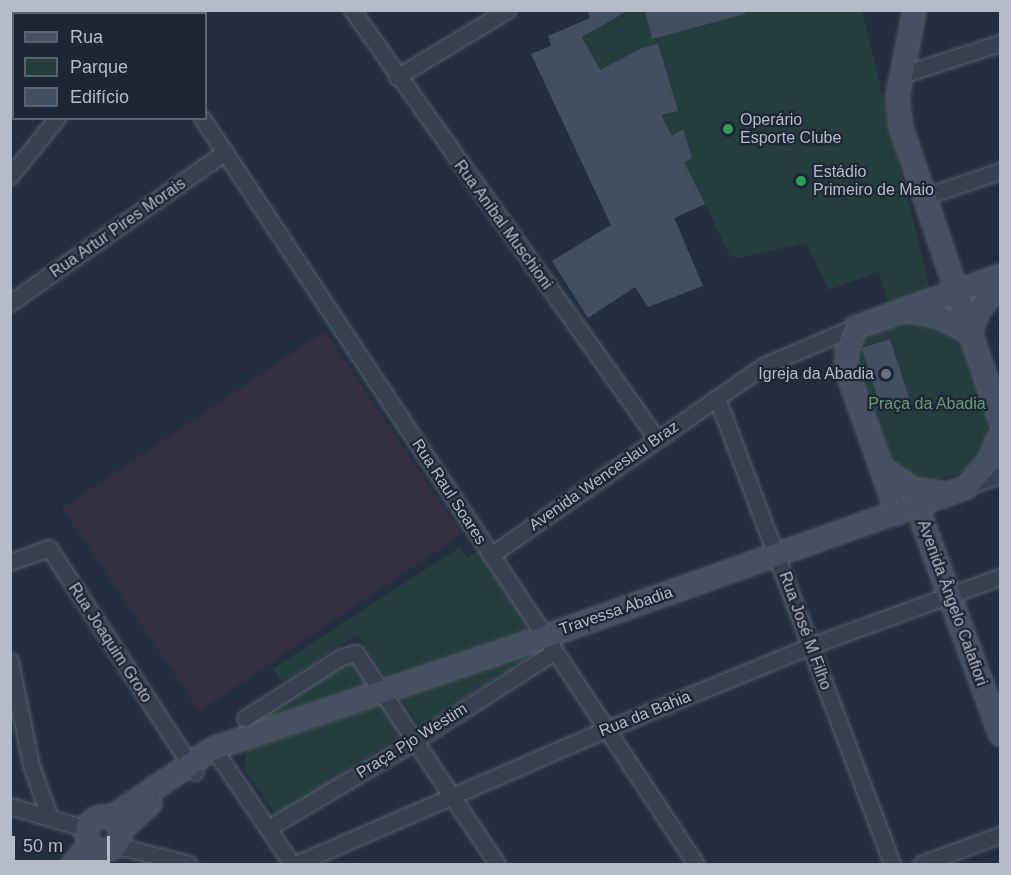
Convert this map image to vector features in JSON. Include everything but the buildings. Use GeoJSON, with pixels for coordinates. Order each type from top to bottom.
{"type":"FeatureCollection","features":[{"type":"Feature","properties":{"kind":"street","name":"Rua Aníbal Muschioni"},"geometry":{"type":"LineString","coordinates":[[351,10],[657,439]]}},
{"type":"Feature","properties":{"kind":"street"},"geometry":{"type":"LineString","coordinates":[[397,77],[507,10]]}},
{"type":"Feature","properties":{"kind":"street"},"geometry":{"type":"LineString","coordinates":[[914,10],[901,75],[897,112],[923,197],[1000,420]]}},
{"type":"Feature","properties":{"kind":"street"},"geometry":{"type":"LineString","coordinates":[[901,75],[1000,44]]}},
{"type":"Feature","properties":{"kind":"street"},"geometry":{"type":"LineString","coordinates":[[10,176],[55,120]]}},
{"type":"Feature","properties":{"kind":"street","name":"Rua Raul Soares"},"geometry":{"type":"LineString","coordinates":[[203,120],[696,864]]}},
{"type":"Feature","properties":{"kind":"street","name":"Rua Artur Pires Morais"},"geometry":{"type":"LineString","coordinates":[[10,303],[225,152]]}},
{"type":"Feature","properties":{"kind":"street"},"geometry":{"type":"LineString","coordinates":[[923,197],[1000,171]]}},
{"type":"Feature","properties":{"kind":"street"},"geometry":{"type":"LineString","coordinates":[[855,327],[1000,275]]}},
{"type":"Feature","properties":{"kind":"street"},"geometry":{"type":"LineString","coordinates":[[969,332],[978,310],[1000,284]]}},
{"type":"Feature","properties":{"kind":"street"},"geometry":{"type":"LineString","coordinates":[[900,309],[938,316],[969,332]]}},
{"type":"Feature","properties":{"kind":"street","name":"Avenida Wenceslau Braz"},"geometry":{"type":"LineString","coordinates":[[491,555],[763,366],[855,327]]}},
{"type":"Feature","properties":{"kind":"street","name":"Avenida Ângelo Calafiori"},"geometry":{"type":"LineString","coordinates":[[855,327],[846,352],[846,370],[881,467],[931,500],[955,594],[1000,734]]}},
{"type":"Feature","properties":{"kind":"street","name":"Rua José M Filho"},"geometry":{"type":"LineString","coordinates":[[717,398],[778,554],[892,864]]}},
{"type":"Feature","properties":{"kind":"street"},"geometry":{"type":"LineString","coordinates":[[881,467],[931,500],[989,460],[1000,433]]}},
{"type":"Feature","properties":{"kind":"street","name":"Travessa Abadia"},"geometry":{"type":"LineString","coordinates":[[191,767],[220,750],[382,692],[550,644],[778,554],[1000,475]]}},
{"type":"Feature","properties":{"kind":"street","name":"Rua Joaquim Groto"},"geometry":{"type":"LineString","coordinates":[[10,562],[49,548],[191,767]]}},
{"type":"Feature","properties":{"kind":"street","name":"Rua da Bahia"},"geometry":{"type":"LineString","coordinates":[[294,864],[607,729],[810,646],[1000,577]]}},
{"type":"Feature","properties":{"kind":"street","name":"Avenida Ângelo Calafiori"},"geometry":{"type":"LineString","coordinates":[[955,594],[1000,702]]}},
{"type":"Feature","properties":{"kind":"street","name":"Praça Pjo Westim"},"geometry":{"type":"LineString","coordinates":[[268,828],[414,741],[550,644]]}},
{"type":"Feature","properties":{"kind":"street"},"geometry":{"type":"LineString","coordinates":[[244,718],[341,657],[353,652],[360,656],[448,797],[497,864]]}},
{"type":"Feature","properties":{"kind":"street"},"geometry":{"type":"LineString","coordinates":[[10,661],[31,765],[49,815]]}},
{"type":"Feature","properties":{"kind":"street"},"geometry":{"type":"LineString","coordinates":[[220,750],[268,828],[294,864]]}},
{"type":"Feature","properties":{"kind":"street"},"geometry":{"type":"LineString","coordinates":[[72,864],[191,767]]}},
{"type":"Feature","properties":{"kind":"street"},"geometry":{"type":"LineString","coordinates":[[10,806],[49,815],[101,840],[189,864]]}},
{"type":"Feature","properties":{"kind":"street"},"geometry":{"type":"LineString","coordinates":[[921,864],[1000,836]]}},
{"type":"Feature","properties":{"kind":"shaded area"},"geometry":{"type":"Polygon","coordinates":[[[325,331],[462,534],[199,711],[62,508],[325,331]]]}},
{"type":"Feature","properties":{"kind":"green space","name":"Estádio Primeiro de Maio"},"geometry":{"type":"Polygon","coordinates":[[[587,11],[862,11],[931,293],[890,308],[878,272],[829,290],[806,243],[739,258],[730,256],[705,204],[675,218],[703,286],[648,307],[635,287],[588,318],[552,261],[611,224],[531,54],[551,46],[548,36],[590,18],[587,11]]]}},
{"type":"Feature","properties":{"kind":"green space","name":"Praça da Abadia"},"geometry":{"type":"Polygon","coordinates":[[[914,317],[952,329],[968,351],[990,411],[982,453],[963,472],[931,481],[913,480],[892,470],[855,371],[854,354],[861,337],[875,327],[914,317]]]}},
{"type":"Feature","properties":{"kind":"green space"},"geometry":{"type":"Polygon","coordinates":[[[460,547],[467,558],[482,548],[530,623],[525,634],[389,682],[358,634],[282,683],[273,669],[460,547]]]}},
{"type":"Feature","properties":{"kind":"green space"},"geometry":{"type":"Polygon","coordinates":[[[519,653],[525,655],[525,660],[421,726],[398,694],[519,653]]]}},
{"type":"Feature","properties":{"kind":"green space"},"geometry":{"type":"Polygon","coordinates":[[[353,661],[370,684],[233,730],[344,662],[353,661]]]}},
{"type":"Feature","properties":{"kind":"green space"},"geometry":{"type":"Polygon","coordinates":[[[383,704],[404,734],[277,816],[244,769],[247,750],[383,704]]]}},
{"type":"Feature","properties":{"kind":"place","name":"Operário Esporte Clube"},"geometry":{"type":"Point","coordinates":[728,129]}},
{"type":"Feature","properties":{"kind":"place","name":"Estádio Primeiro de Maio"},"geometry":{"type":"Point","coordinates":[801,181]}},
{"type":"Feature","properties":{"kind":"place","name":"Igreja da Abadia"},"geometry":{"type":"Point","coordinates":[886,374]}}]}
